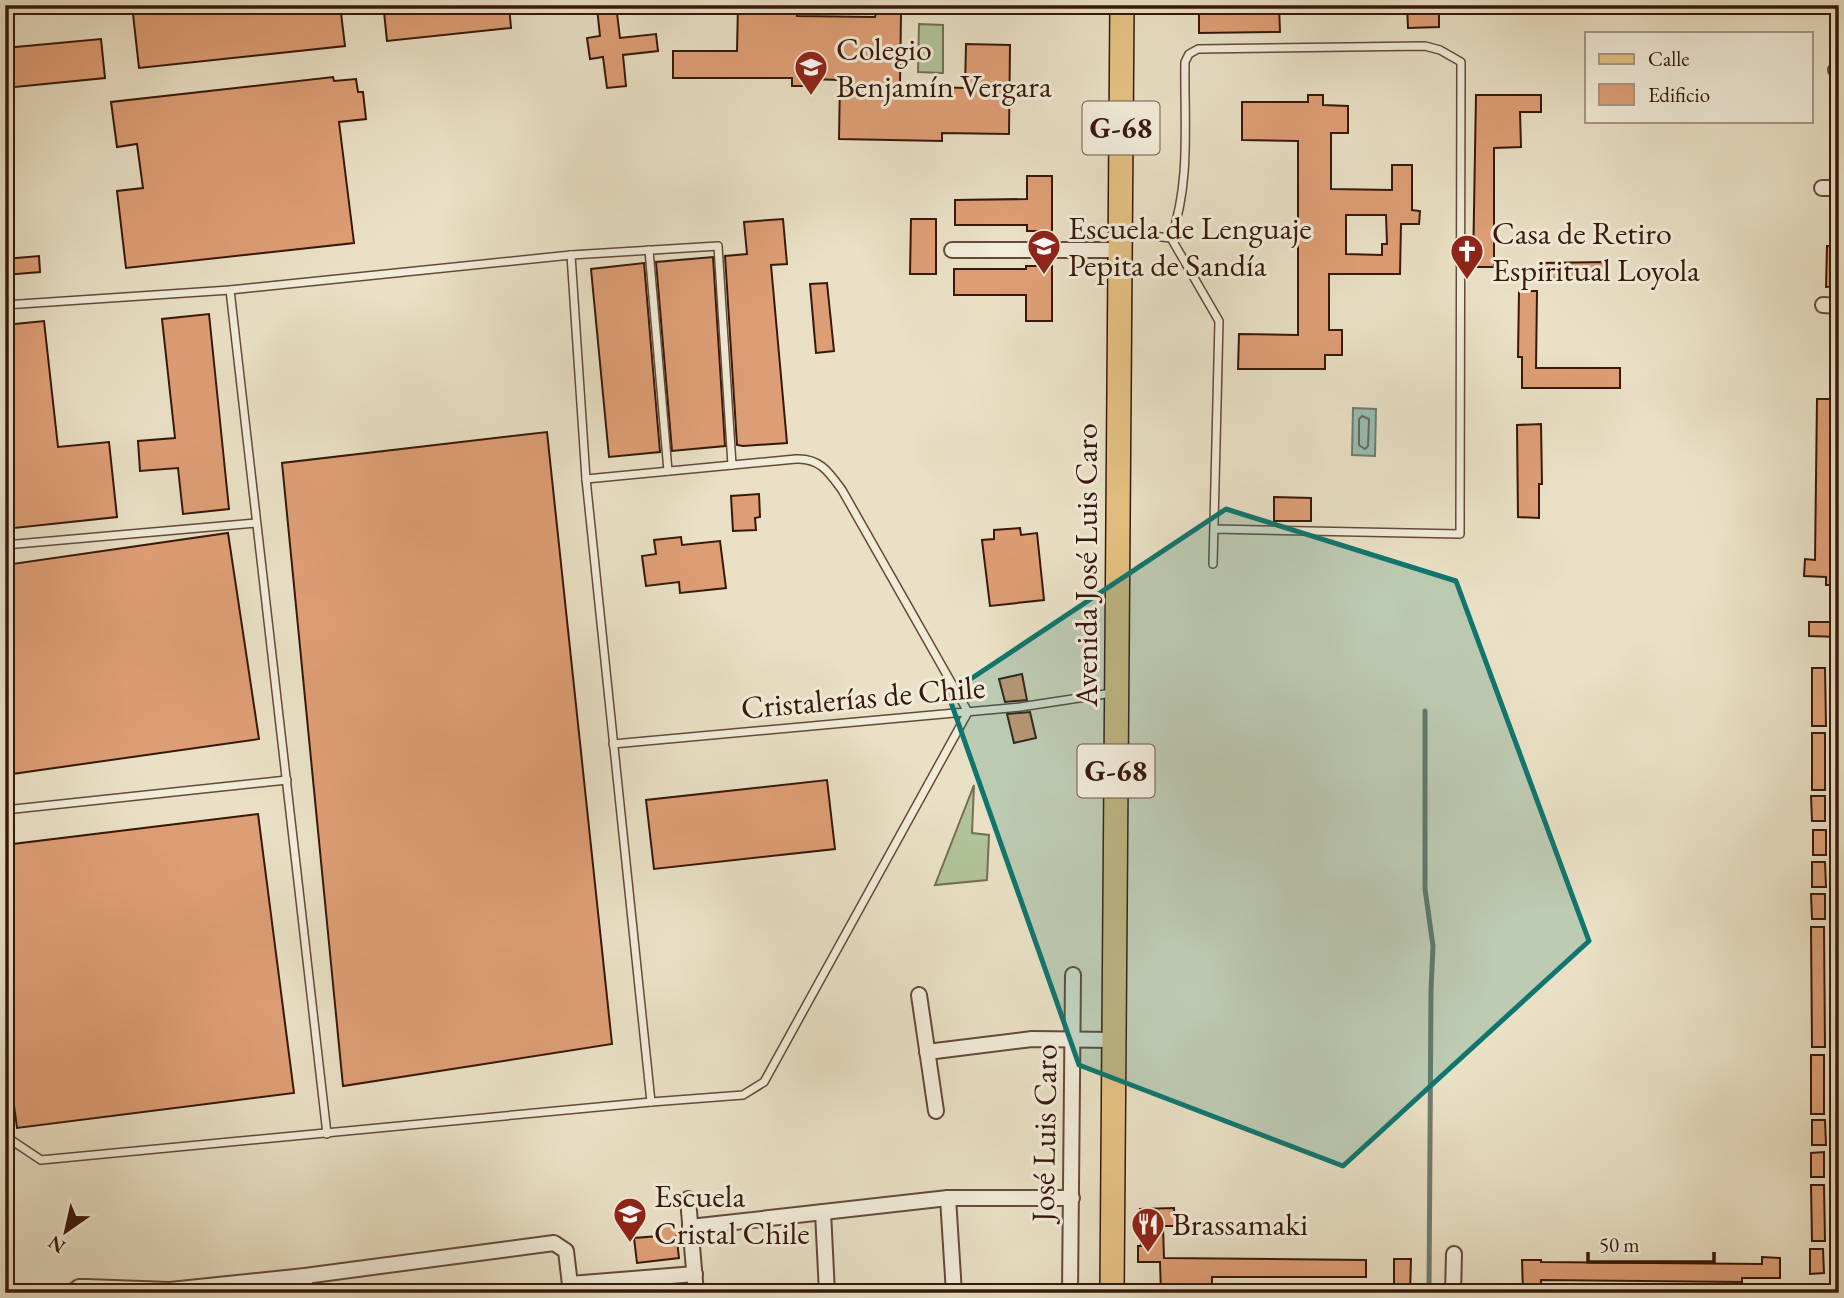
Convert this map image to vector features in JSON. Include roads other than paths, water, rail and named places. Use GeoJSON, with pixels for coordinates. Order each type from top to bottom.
{"type":"FeatureCollection","features":[{"type":"Feature","properties":{"kind":"main road","name":"Avenida José Luis Caro"},"geometry":{"type":"LineString","coordinates":[[1112,1293],[1122,5]]}},
{"type":"Feature","properties":{"kind":"street"},"geometry":{"type":"LineString","coordinates":[[1822,188],[1839,188]]}},
{"type":"Feature","properties":{"kind":"street"},"geometry":{"type":"LineString","coordinates":[[952,250],[1120,241]]}},
{"type":"Feature","properties":{"kind":"street"},"geometry":{"type":"LineString","coordinates":[[1823,305],[1839,306]]}},
{"type":"Feature","properties":{"kind":"street","name":"José Luis Caro"},"geometry":{"type":"LineString","coordinates":[[1070,1293],[1073,975]]}},
{"type":"Feature","properties":{"kind":"street"},"geometry":{"type":"LineString","coordinates":[[919,995],[936,1111]]}},
{"type":"Feature","properties":{"kind":"street"},"geometry":{"type":"LineString","coordinates":[[928,1052],[1032,1039],[1114,1040]]}},
{"type":"Feature","properties":{"kind":"street"},"geometry":{"type":"LineString","coordinates":[[691,1227],[948,1198],[1072,1198]]}},
{"type":"Feature","properties":{"kind":"street"},"geometry":{"type":"LineString","coordinates":[[948,1198],[954,1293]]}},
{"type":"Feature","properties":{"kind":"street"},"geometry":{"type":"LineString","coordinates":[[688,1199],[696,1293]]}},
{"type":"Feature","properties":{"kind":"street"},"geometry":{"type":"LineString","coordinates":[[823,1212],[827,1293]]}},
{"type":"Feature","properties":{"kind":"street"},"geometry":{"type":"LineString","coordinates":[[73,1291],[86,1287],[170,1290],[305,1276],[549,1243],[562,1246],[566,1251],[571,1288],[695,1274]]}},
{"type":"Feature","properties":{"kind":"street"},"geometry":{"type":"LineString","coordinates":[[1453,1293],[1454,1254]]}},
{"type":"Feature","properties":{"kind":"street"},"geometry":{"type":"LineString","coordinates":[[305,1276],[305,1293]]}},
{"type":"Feature","properties":{"kind":"street"},"geometry":{"type":"LineString","coordinates":[[1555,1292],[1651,1293]]}},
{"type":"Feature","properties":{"kind":"lane"},"geometry":{"type":"LineString","coordinates":[[1213,564],[1219,321],[1171,238],[1179,215],[1184,177],[1185,62],[1198,48],[1425,46],[1440,50],[1461,62],[1460,534],[1214,529]]}},
{"type":"Feature","properties":{"kind":"lane"},"geometry":{"type":"LineString","coordinates":[[1120,241],[1171,238]]}},
{"type":"Feature","properties":{"kind":"lane"},"geometry":{"type":"LineString","coordinates":[[5,305],[230,290],[571,255],[718,246],[733,465]]}},
{"type":"Feature","properties":{"kind":"lane"},"geometry":{"type":"LineString","coordinates":[[649,250],[668,471]]}},
{"type":"Feature","properties":{"kind":"lane"},"geometry":{"type":"LineString","coordinates":[[571,255],[586,480],[651,1102]]}},
{"type":"Feature","properties":{"kind":"lane"},"geometry":{"type":"LineString","coordinates":[[230,290],[327,1134]]}},
{"type":"Feature","properties":{"kind":"lane"},"geometry":{"type":"LineString","coordinates":[[5,1136],[41,1160],[651,1102],[743,1096],[764,1082],[968,712],[842,490],[826,467],[807,458],[586,480]]}},
{"type":"Feature","properties":{"kind":"lane"},"geometry":{"type":"LineString","coordinates":[[5,545],[257,523]]}},
{"type":"Feature","properties":{"kind":"lane","name":"Cristalerías de Chile"},"geometry":{"type":"LineString","coordinates":[[613,744],[968,712],[1116,692]]}},
{"type":"Feature","properties":{"kind":"lane"},"geometry":{"type":"LineString","coordinates":[[5,810],[287,780]]}},
{"type":"Feature","properties":{"kind":"water"},"geometry":{"type":"Polygon","coordinates":[[[1353,408],[1376,409],[1375,456],[1352,455],[1353,408]]]}},
{"type":"Feature","properties":{"kind":"waterway"},"geometry":{"type":"LineString","coordinates":[[1425,711],[1425,889],[1433,946],[1429,1293]]}},
{"type":"Feature","properties":{"kind":"place","name":"Colegio Benjamín Vergara"},"geometry":{"type":"Point","coordinates":[811,97]}},
{"type":"Feature","properties":{"kind":"place","name":"Escuela de Lenguaje Pepita de Sandía"},"geometry":{"type":"Point","coordinates":[1044,276]}},
{"type":"Feature","properties":{"kind":"place","name":"Casa de Retiro Espiritual Loyola"},"geometry":{"type":"Point","coordinates":[1467,281]}},
{"type":"Feature","properties":{"kind":"place","name":"Escuela Cristal Chile"},"geometry":{"type":"Point","coordinates":[630,1244]}},
{"type":"Feature","properties":{"kind":"place","name":"Brassamaki"},"geometry":{"type":"Point","coordinates":[1148,1254]}}]}
